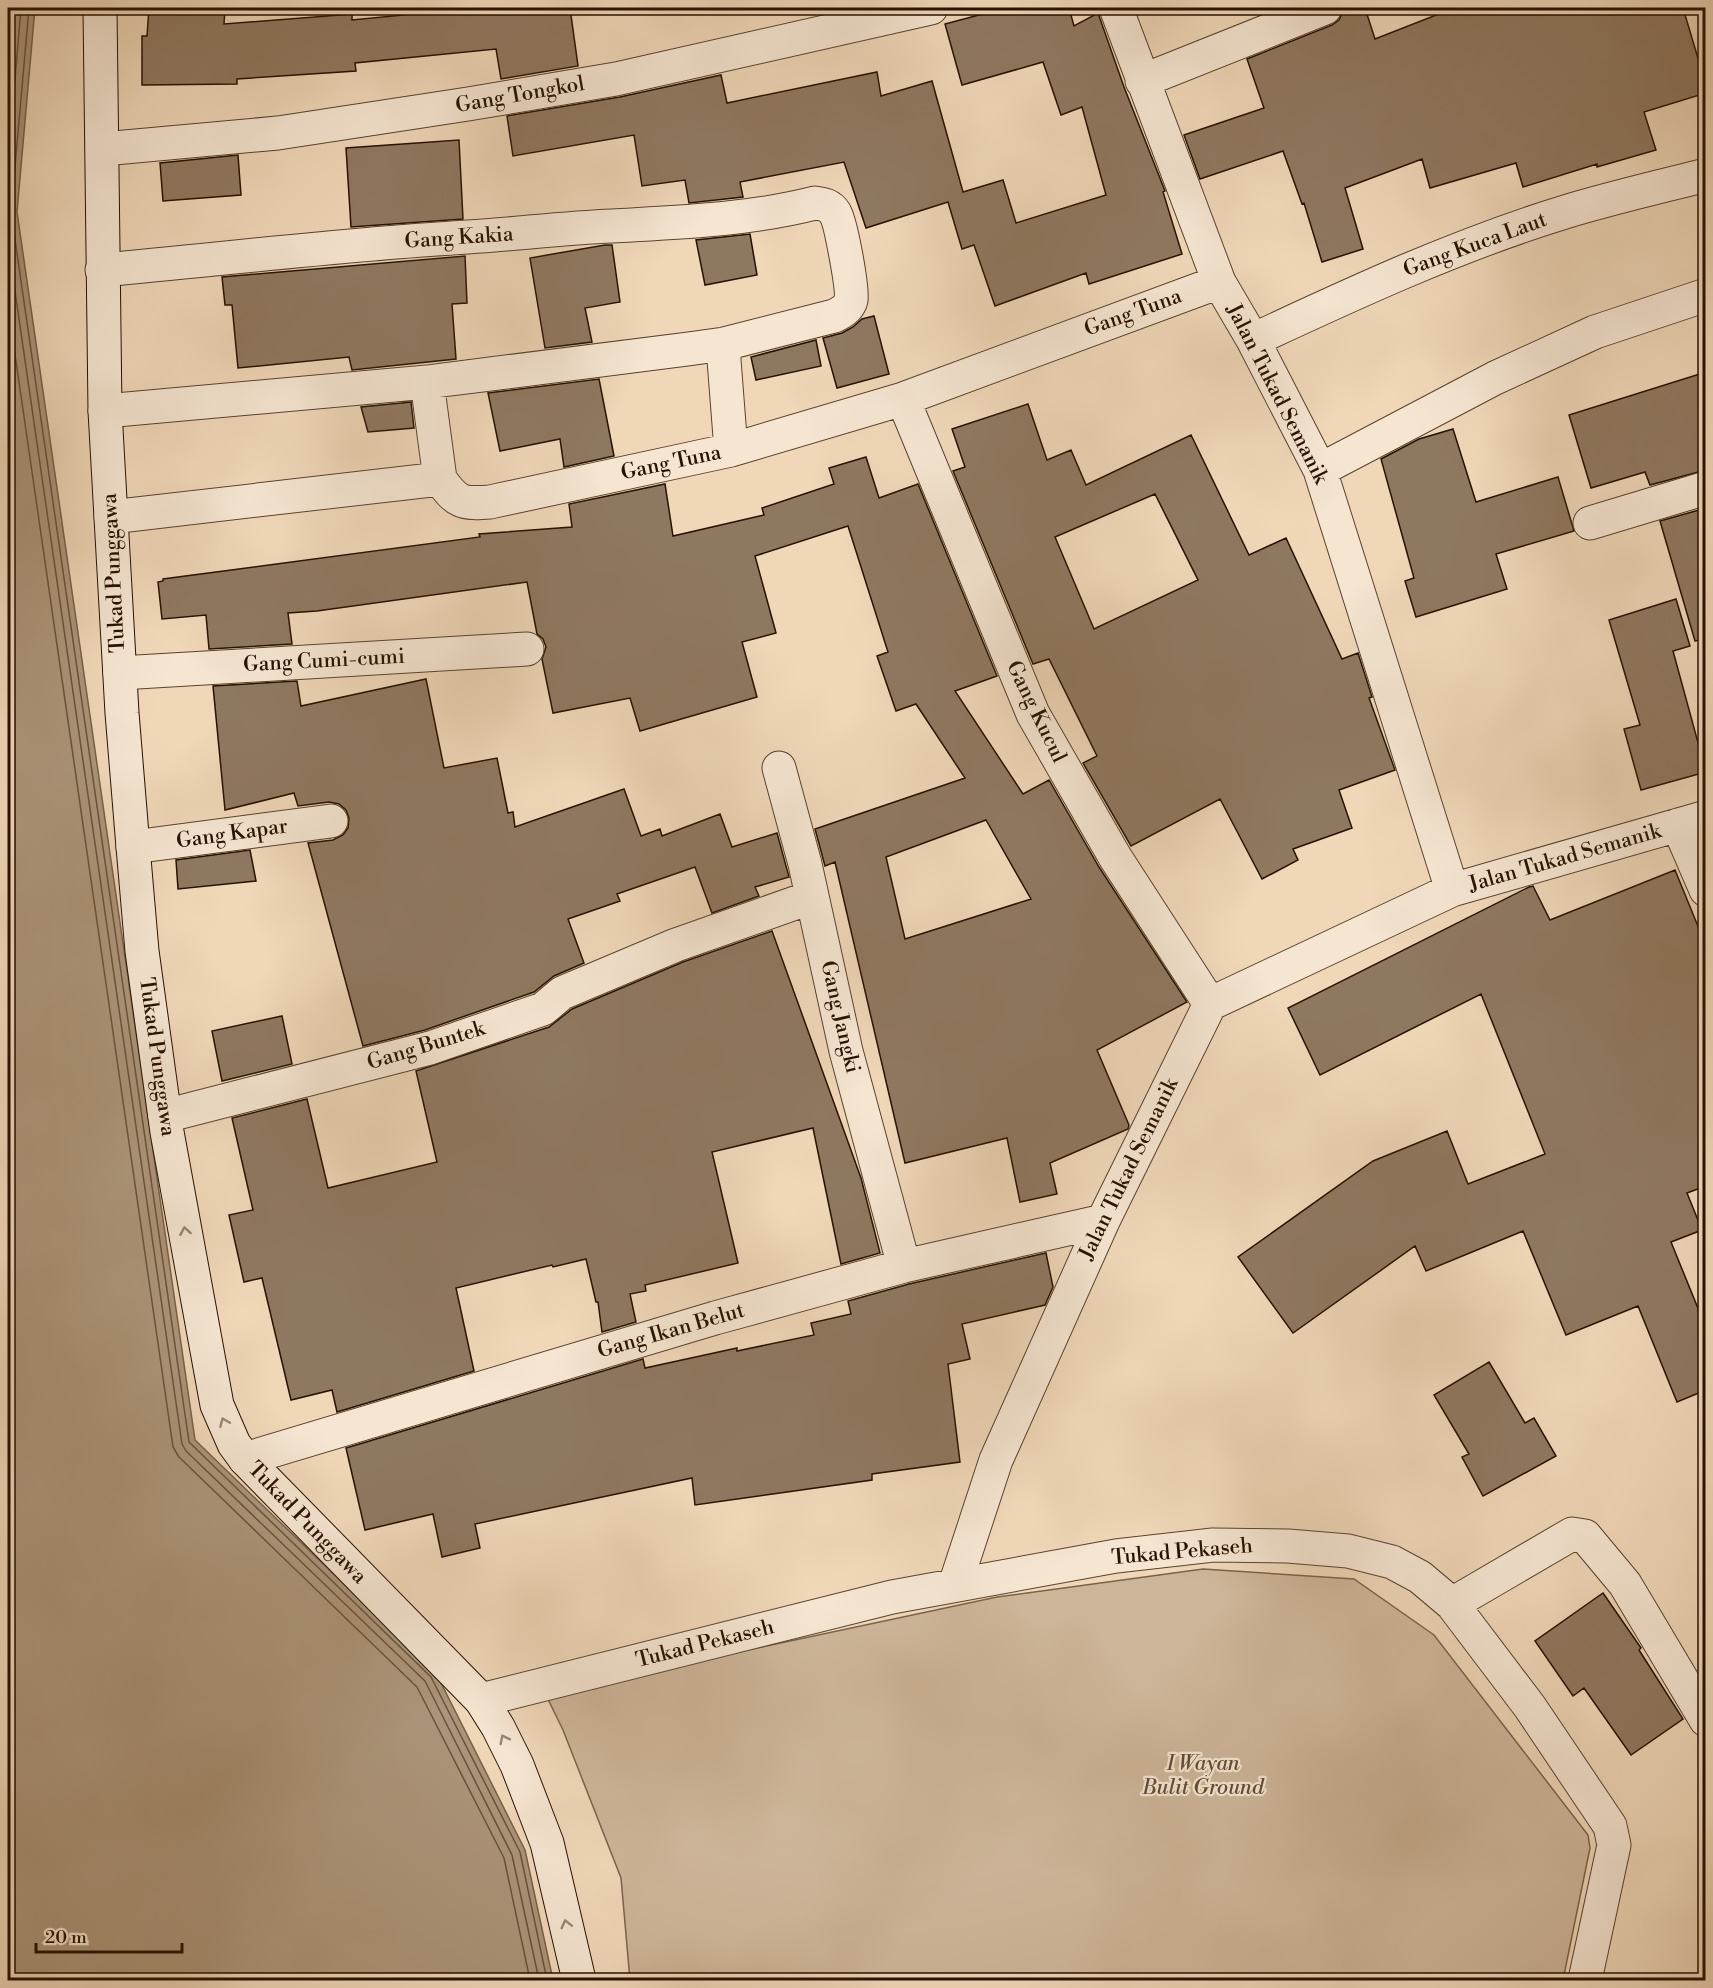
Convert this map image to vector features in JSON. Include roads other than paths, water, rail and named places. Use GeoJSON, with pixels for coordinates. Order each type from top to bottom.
{"type":"FeatureCollection","features":[{"type":"Feature","properties":{"kind":"street","name":"Tukad Punggawa"},"geometry":{"type":"LineString","coordinates":[[100,8],[105,411],[120,673],[133,847],[142,951],[165,1116],[212,1385],[224,1425],[245,1459],[481,1700],[498,1727],[517,1765],[547,1843],[579,1980]]}},
{"type":"Feature","properties":{"kind":"street","name":"Gang Tongkol"},"geometry":{"type":"LineString","coordinates":[[103,149],[278,133],[502,99],[616,79],[930,8]]}},
{"type":"Feature","properties":{"kind":"street","name":"Jalan Tukad Semanik"},"geometry":{"type":"LineString","coordinates":[[1116,8],[1219,282],[1253,340],[1320,470],[1452,890]]}},
{"type":"Feature","properties":{"kind":"street"},"geometry":{"type":"LineString","coordinates":[[1142,81],[1325,8]]}},
{"type":"Feature","properties":{"kind":"street","name":"Gang Kuca Laut"},"geometry":{"type":"LineString","coordinates":[[1253,340],[1367,286],[1441,256],[1563,213],[1706,175]]}},
{"type":"Feature","properties":{"kind":"street","name":"Gang Kakia"},"geometry":{"type":"LineString","coordinates":[[102,270],[418,240],[692,222],[748,216],[815,203],[828,206],[837,218],[848,272],[851,300],[847,308],[834,316],[724,344]]}},
{"type":"Feature","properties":{"kind":"street","name":"Gang Tuna"},"geometry":{"type":"LineString","coordinates":[[440,479],[450,495],[467,504],[490,502],[730,450],[903,399],[1219,282]]}},
{"type":"Feature","properties":{"kind":"street"},"geometry":{"type":"LineString","coordinates":[[1320,470],[1496,378],[1595,332],[1706,295]]}},
{"type":"Feature","properties":{"kind":"street"},"geometry":{"type":"LineString","coordinates":[[105,411],[427,382],[724,344],[730,450]]}},
{"type":"Feature","properties":{"kind":"street"},"geometry":{"type":"LineString","coordinates":[[111,517],[440,479],[427,382]]}},
{"type":"Feature","properties":{"kind":"street","name":"Gang Kucul"},"geometry":{"type":"LineString","coordinates":[[903,399],[1033,714],[1115,857],[1210,1004]]}},
{"type":"Feature","properties":{"kind":"street"},"geometry":{"type":"LineString","coordinates":[[1590,523],[1706,488]]}},
{"type":"Feature","properties":{"kind":"street","name":"Gang Cumi-cumi"},"geometry":{"type":"LineString","coordinates":[[120,673],[527,649]]}},
{"type":"Feature","properties":{"kind":"street","name":"Gang Jangki"},"geometry":{"type":"LineString","coordinates":[[779,768],[812,897],[846,1051],[904,1266]]}},
{"type":"Feature","properties":{"kind":"street","name":"Gang Kapar"},"geometry":{"type":"LineString","coordinates":[[133,847],[331,820]]}},
{"type":"Feature","properties":{"kind":"street","name":"Jalan Tukad Semanik"},"geometry":{"type":"LineString","coordinates":[[955,1585],[996,1460],[1102,1221],[1210,1004],[1452,890],[1692,821]]}},
{"type":"Feature","properties":{"kind":"street"},"geometry":{"type":"LineString","coordinates":[[1692,821],[1706,890]]}},
{"type":"Feature","properties":{"kind":"street","name":"Gang Buntek"},"geometry":{"type":"LineString","coordinates":[[165,1116],[430,1048],[543,1009],[562,993],[676,945],[812,897]]}},
{"type":"Feature","properties":{"kind":"street","name":"Gang Ikan Belut"},"geometry":{"type":"LineString","coordinates":[[245,1459],[715,1318],[904,1266],[1102,1221]]}},
{"type":"Feature","properties":{"kind":"street"},"geometry":{"type":"LineString","coordinates":[[1452,1604],[1572,1534],[1585,1536],[1625,1584],[1706,1720]]}},
{"type":"Feature","properties":{"kind":"street","name":"Tukad Pekaseh"},"geometry":{"type":"LineString","coordinates":[[481,1700],[892,1597],[1127,1555],[1213,1545],[1288,1546],[1348,1551],[1392,1562],[1420,1577],[1452,1604],[1530,1707],[1610,1826],[1614,1845],[1585,1980]]}},
{"type":"Feature","properties":{"kind":"water"},"geometry":{"type":"Polygon","coordinates":[[[8,8],[35,8],[17,212],[195,1440],[436,1673],[525,1850],[553,1980],[8,1980],[8,8]]]}},
{"type":"Feature","properties":{"kind":"park label","name":"I Wayan Bulit Ground"},"geometry":{"type":"Point","coordinates":[1203,1776]}}]}
